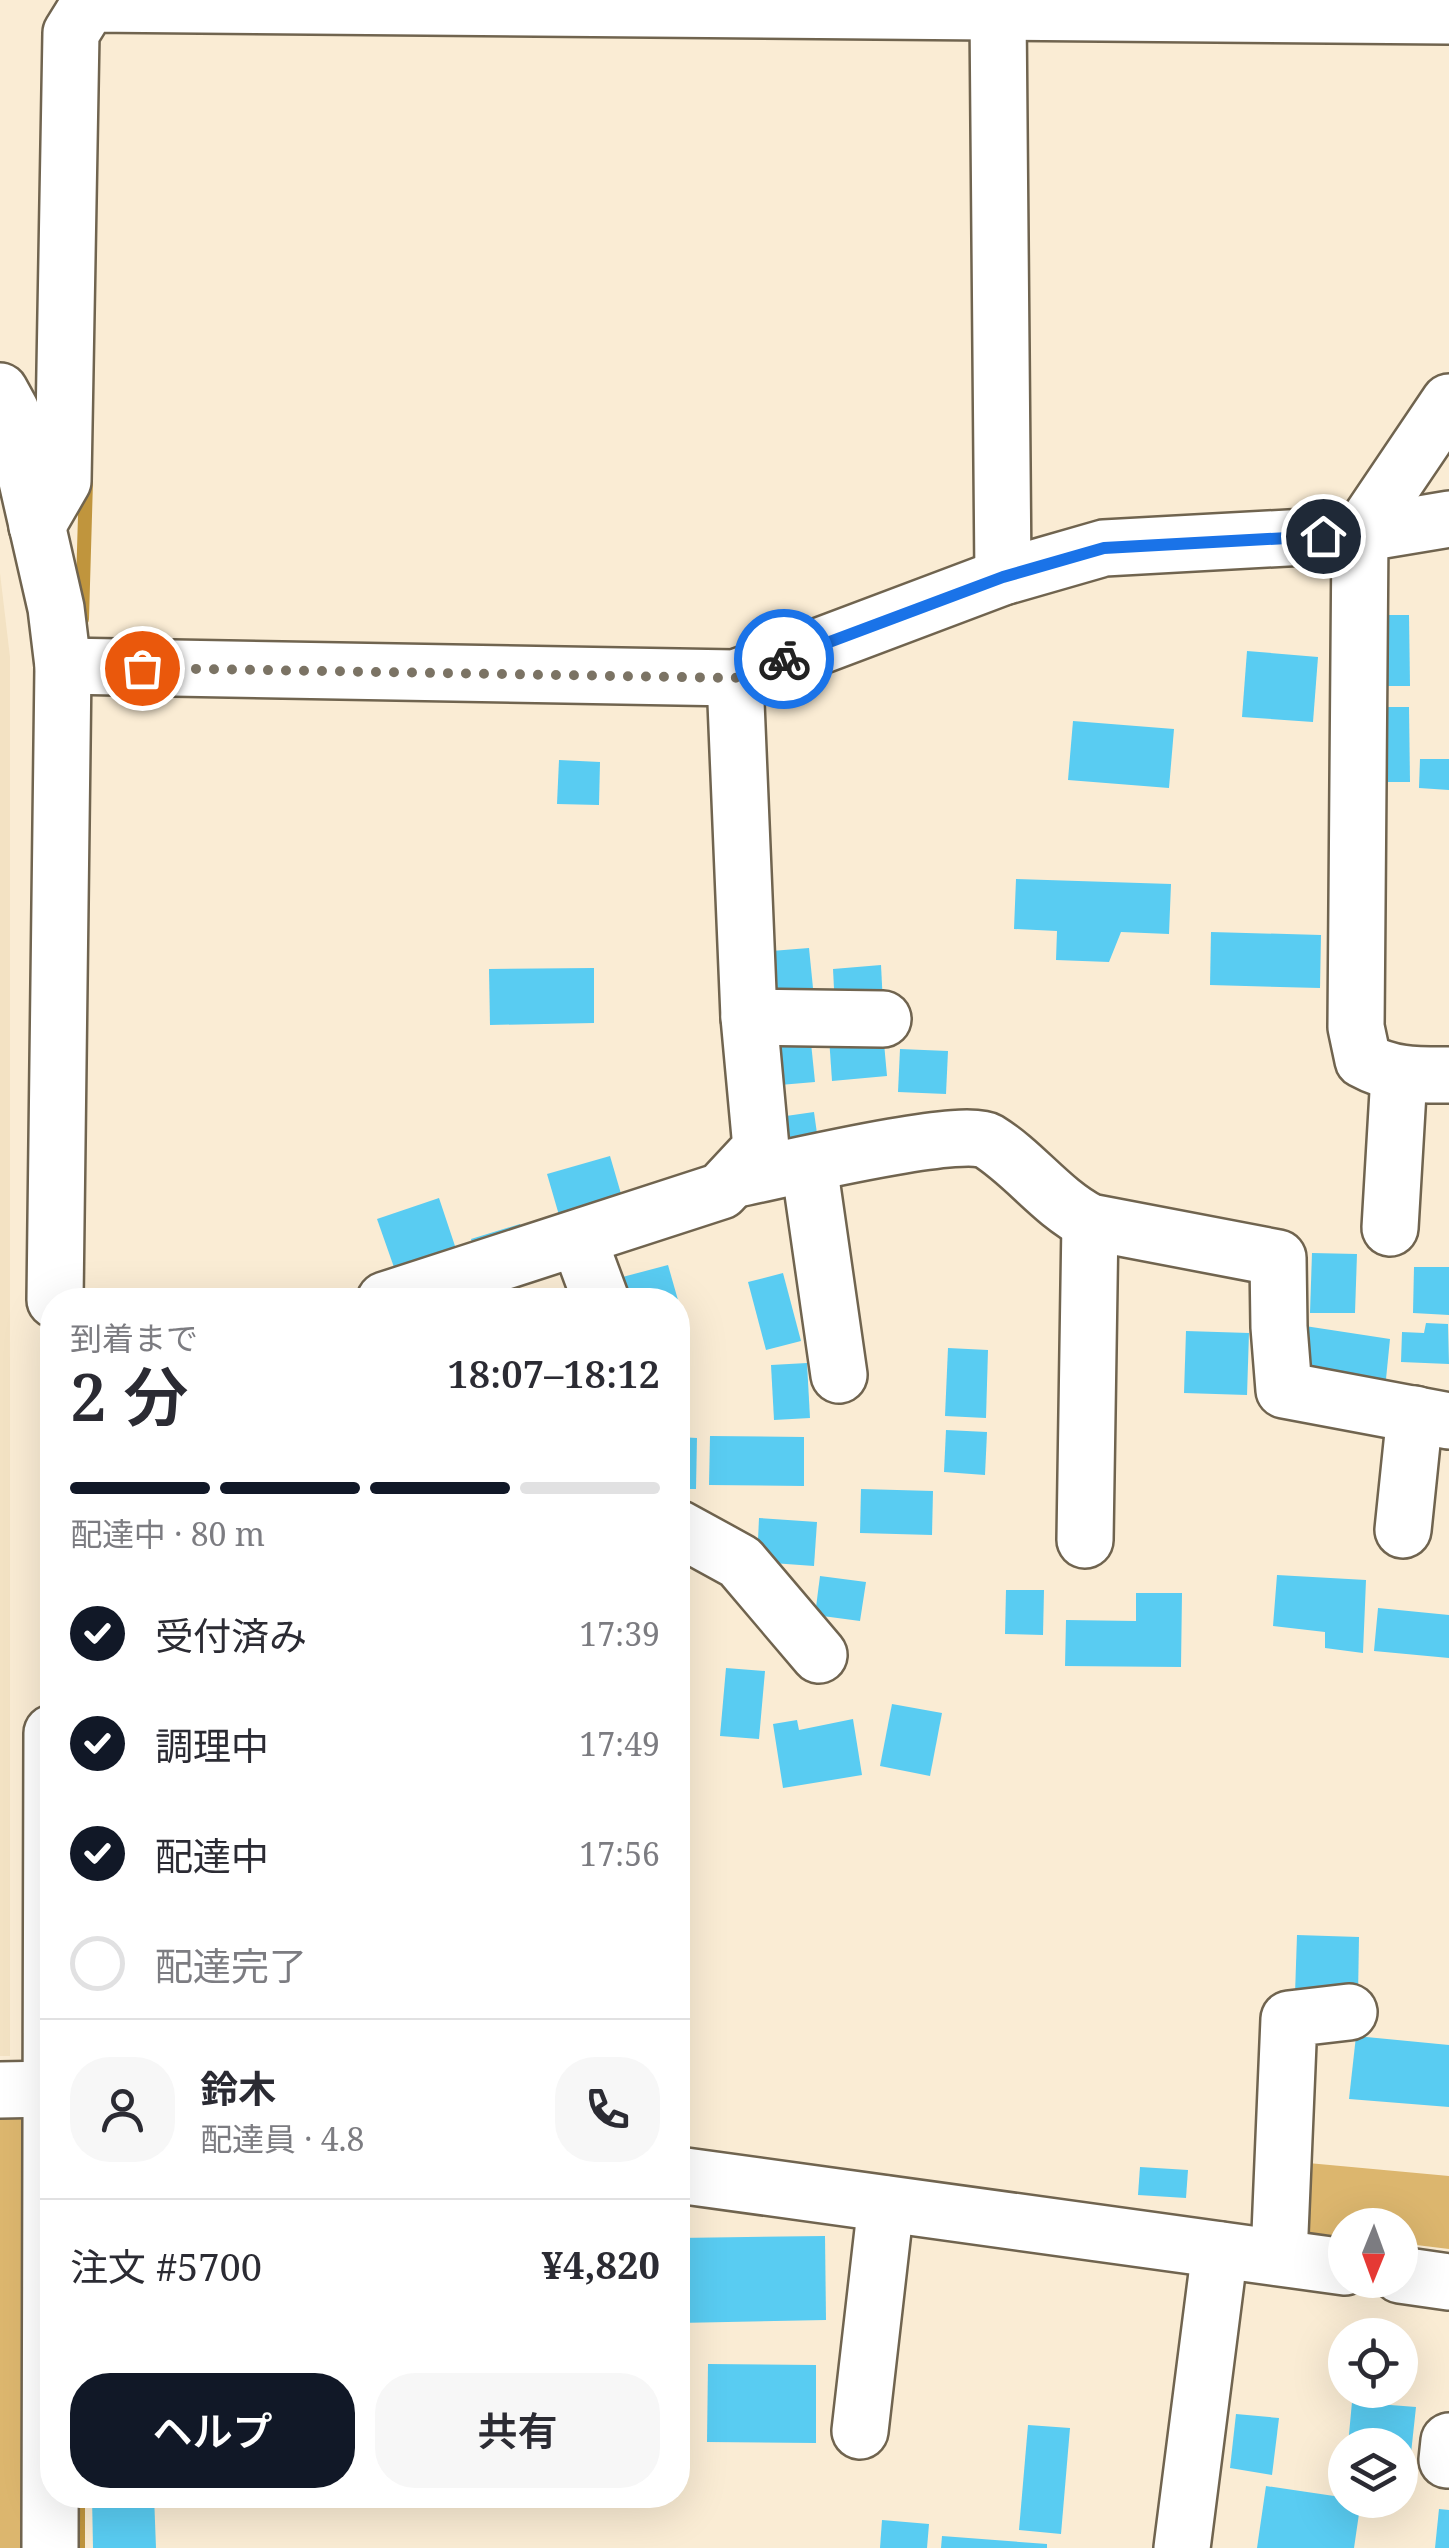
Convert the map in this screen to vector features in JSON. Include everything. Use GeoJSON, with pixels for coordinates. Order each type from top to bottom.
{"type":"FeatureCollection","features":[{"type":"Feature","properties":{"kind":"street"},"geometry":{"type":"LineString","coordinates":[[38,526],[63,481],[72,33],[88,4],[1449,16]]}},
{"type":"Feature","properties":{"kind":"street"},"geometry":{"type":"LineString","coordinates":[[998,12],[1003,577]]}},
{"type":"Feature","properties":{"kind":"street"},"geometry":{"type":"LineString","coordinates":[[0,391],[11,412],[38,526],[56,608],[63,666],[55,1288]]}},
{"type":"Feature","properties":{"kind":"street"},"geometry":{"type":"LineString","coordinates":[[1390,1228],[1424,1075],[1364,1060],[1356,1027],[1360,534],[1449,402]]}},
{"type":"Feature","properties":{"kind":"street"},"geometry":{"type":"LineString","coordinates":[[63,666],[735,678],[1003,577],[1104,548],[1360,534],[1449,519]]}},
{"type":"Feature","properties":{"kind":"street"},"geometry":{"type":"LineString","coordinates":[[422,1288],[721,1191],[761,1148],[750,1017],[735,678]]}},
{"type":"Feature","properties":{"kind":"street"},"geometry":{"type":"LineString","coordinates":[[750,1017],[883,1019]]}},
{"type":"Feature","properties":{"kind":"street"},"geometry":{"type":"LineString","coordinates":[[732,1180],[947,1138],[985,1139],[1072,1213],[1090,1222],[1278,1258],[1284,1390],[1432,1417],[1403,1530]]}},
{"type":"Feature","properties":{"kind":"street"},"geometry":{"type":"LineString","coordinates":[[809,1165],[839,1375]]}},
{"type":"Feature","properties":{"kind":"street"},"geometry":{"type":"LineString","coordinates":[[1085,1540],[1090,1222]]}},
{"type":"Feature","properties":{"kind":"street"},"geometry":{"type":"LineString","coordinates":[[578,1238],[597,1288]]}},
{"type":"Feature","properties":{"kind":"street"},"geometry":{"type":"LineString","coordinates":[[690,1535],[740,1562],[819,1655]]}},
{"type":"Feature","properties":{"kind":"street"},"geometry":{"type":"LineString","coordinates":[[1279,2258],[1289,2019],[1349,2012]]}},
{"type":"Feature","properties":{"kind":"street"},"geometry":{"type":"LineString","coordinates":[[0,2090],[40,2089]]}},
{"type":"Feature","properties":{"kind":"street"},"geometry":{"type":"LineString","coordinates":[[690,2177],[1328,2265]]}},
{"type":"Feature","properties":{"kind":"street"},"geometry":{"type":"LineString","coordinates":[[860,2431],[886,2204]]}},
{"type":"Feature","properties":{"kind":"street"},"geometry":{"type":"LineString","coordinates":[[1182,2548],[1220,2250]]}},
{"type":"Feature","properties":{"kind":"street"},"geometry":{"type":"LineString","coordinates":[[1418,2278],[1449,2282]]}},
{"type":"Feature","properties":{"kind":"street"},"geometry":{"type":"LineString","coordinates":[[50,2508],[50,2548]]}},
{"type":"Feature","properties":{"kind":"shaded area"},"geometry":{"type":"Polygon","coordinates":[[[0,573],[10,657],[10,2056],[0,2056],[0,573]]]}},
{"type":"Feature","properties":{"kind":"shaded area"},"geometry":{"type":"Polygon","coordinates":[[[0,2106],[31,2107],[32,2548],[0,2548],[0,2106]]]}},
{"type":"Feature","properties":{"kind":"shaded area"},"geometry":{"type":"Polygon","coordinates":[[[1308,2163],[1449,2176],[1449,2249],[1418,2245],[1418,2208],[1328,2208],[1328,2235],[1305,2232],[1308,2163]]]}},
{"type":"Feature","properties":{"kind":"building"},"geometry":{"type":"Polygon","coordinates":[[[1373,615],[1409,615],[1410,686],[1373,686],[1373,615]]]}},
{"type":"Feature","properties":{"kind":"building"},"geometry":{"type":"Polygon","coordinates":[[[1247,651],[1318,657],[1313,722],[1242,717],[1247,651]]]}},
{"type":"Feature","properties":{"kind":"building"},"geometry":{"type":"Polygon","coordinates":[[[1373,707],[1409,707],[1410,782],[1374,782],[1373,707]]]}},
{"type":"Feature","properties":{"kind":"building"},"geometry":{"type":"Polygon","coordinates":[[[1073,721],[1174,729],[1169,788],[1068,780],[1073,721]]]}},
{"type":"Feature","properties":{"kind":"building"},"geometry":{"type":"Polygon","coordinates":[[[1420,759],[1449,759],[1449,790],[1419,788],[1420,759]]]}},
{"type":"Feature","properties":{"kind":"building"},"geometry":{"type":"Polygon","coordinates":[[[559,760],[600,762],[599,805],[557,804],[559,760]]]}},
{"type":"Feature","properties":{"kind":"building"},"geometry":{"type":"Polygon","coordinates":[[[1016,879],[1171,884],[1169,934],[1121,932],[1109,962],[1056,960],[1057,931],[1014,929],[1016,879]]]}},
{"type":"Feature","properties":{"kind":"building"},"geometry":{"type":"Polygon","coordinates":[[[1211,932],[1321,935],[1320,988],[1210,985],[1211,932]]]}},
{"type":"Feature","properties":{"kind":"building"},"geometry":{"type":"Polygon","coordinates":[[[809,948],[813,988],[764,993],[760,952],[809,948]]]}},
{"type":"Feature","properties":{"kind":"building"},"geometry":{"type":"Polygon","coordinates":[[[881,965],[883,1004],[835,1008],[833,969],[881,965]]]}},
{"type":"Feature","properties":{"kind":"building"},"geometry":{"type":"Polygon","coordinates":[[[594,968],[594,1023],[490,1025],[489,969],[594,968]]]}},
{"type":"Feature","properties":{"kind":"building"},"geometry":{"type":"Polygon","coordinates":[[[883,1032],[887,1076],[832,1081],[829,1037],[883,1032]]]}},
{"type":"Feature","properties":{"kind":"building"},"geometry":{"type":"Polygon","coordinates":[[[810,1033],[815,1082],[768,1086],[763,1037],[810,1033]]]}},
{"type":"Feature","properties":{"kind":"building"},"geometry":{"type":"Polygon","coordinates":[[[900,1049],[948,1051],[946,1094],[898,1092],[900,1049]]]}},
{"type":"Feature","properties":{"kind":"building"},"geometry":{"type":"Polygon","coordinates":[[[814,1112],[819,1148],[777,1154],[772,1118],[814,1112]]]}},
{"type":"Feature","properties":{"kind":"building"},"geometry":{"type":"Polygon","coordinates":[[[610,1156],[624,1204],[561,1222],[547,1174],[610,1156]]]}},
{"type":"Feature","properties":{"kind":"building"},"geometry":{"type":"Polygon","coordinates":[[[439,1198],[457,1252],[396,1273],[377,1219],[439,1198]]]}},
{"type":"Feature","properties":{"kind":"building"},"geometry":{"type":"Polygon","coordinates":[[[520,1224],[527,1243],[477,1259],[471,1239],[520,1224]]]}},
{"type":"Feature","properties":{"kind":"building"},"geometry":{"type":"Polygon","coordinates":[[[1312,1253],[1357,1254],[1355,1313],[1310,1313],[1312,1253]]]}},
{"type":"Feature","properties":{"kind":"building"},"geometry":{"type":"Polygon","coordinates":[[[668,1265],[675,1288],[618,1288],[615,1279],[668,1265]]]}},
{"type":"Feature","properties":{"kind":"building"},"geometry":{"type":"Polygon","coordinates":[[[1414,1267],[1449,1267],[1449,1315],[1413,1313],[1414,1267]]]}},
{"type":"Feature","properties":{"kind":"building"},"geometry":{"type":"Polygon","coordinates":[[[783,1273],[801,1341],[766,1350],[748,1282],[783,1273]]]}},
{"type":"Feature","properties":{"kind":"building"},"geometry":{"type":"Polygon","coordinates":[[[1426,1323],[1448,1324],[1449,1364],[1401,1362],[1402,1332],[1424,1333],[1426,1323]]]}},
{"type":"Feature","properties":{"kind":"building"},"geometry":{"type":"Polygon","coordinates":[[[1305,1326],[1390,1339],[1385,1389],[1304,1377],[1305,1326]]]}},
{"type":"Feature","properties":{"kind":"building"},"geometry":{"type":"Polygon","coordinates":[[[1186,1331],[1249,1333],[1247,1395],[1184,1393],[1186,1331]]]}},
{"type":"Feature","properties":{"kind":"building"},"geometry":{"type":"Polygon","coordinates":[[[948,1348],[988,1350],[986,1418],[945,1416],[948,1348]]]}},
{"type":"Feature","properties":{"kind":"building"},"geometry":{"type":"Polygon","coordinates":[[[807,1363],[810,1418],[774,1420],[771,1365],[807,1363]]]}},
{"type":"Feature","properties":{"kind":"building"},"geometry":{"type":"Polygon","coordinates":[[[946,1430],[987,1432],[985,1475],[944,1472],[946,1430]]]}},
{"type":"Feature","properties":{"kind":"building"},"geometry":{"type":"Polygon","coordinates":[[[710,1436],[804,1437],[804,1486],[709,1485],[710,1436]]]}},
{"type":"Feature","properties":{"kind":"building"},"geometry":{"type":"Polygon","coordinates":[[[690,1438],[697,1438],[696,1489],[690,1489],[690,1438]]]}},
{"type":"Feature","properties":{"kind":"building"},"geometry":{"type":"Polygon","coordinates":[[[861,1489],[933,1491],[932,1535],[860,1533],[861,1489]]]}},
{"type":"Feature","properties":{"kind":"building"},"geometry":{"type":"Polygon","coordinates":[[[759,1518],[817,1522],[814,1566],[757,1562],[759,1518]]]}},
{"type":"Feature","properties":{"kind":"building"},"geometry":{"type":"Polygon","coordinates":[[[1277,1575],[1366,1580],[1363,1653],[1325,1648],[1325,1632],[1273,1626],[1277,1575]]]}},
{"type":"Feature","properties":{"kind":"building"},"geometry":{"type":"Polygon","coordinates":[[[820,1576],[866,1582],[860,1621],[815,1615],[820,1576]]]}},
{"type":"Feature","properties":{"kind":"building"},"geometry":{"type":"Polygon","coordinates":[[[1006,1590],[1044,1590],[1043,1635],[1005,1634],[1006,1590]]]}},
{"type":"Feature","properties":{"kind":"building"},"geometry":{"type":"Polygon","coordinates":[[[1136,1593],[1182,1593],[1181,1667],[1065,1666],[1066,1620],[1136,1621],[1136,1593]]]}},
{"type":"Feature","properties":{"kind":"building"},"geometry":{"type":"Polygon","coordinates":[[[1378,1608],[1449,1615],[1449,1658],[1374,1651],[1378,1608]]]}},
{"type":"Feature","properties":{"kind":"building"},"geometry":{"type":"Polygon","coordinates":[[[726,1668],[765,1671],[759,1739],[720,1736],[726,1668]]]}},
{"type":"Feature","properties":{"kind":"building"},"geometry":{"type":"Polygon","coordinates":[[[892,1704],[942,1713],[930,1776],[880,1766],[892,1704]]]}},
{"type":"Feature","properties":{"kind":"building"},"geometry":{"type":"Polygon","coordinates":[[[853,1719],[862,1775],[783,1788],[773,1724],[797,1720],[799,1730],[853,1719]]]}},
{"type":"Feature","properties":{"kind":"building"},"geometry":{"type":"Polygon","coordinates":[[[1297,1935],[1359,1937],[1358,1996],[1295,1994],[1297,1935]]]}},
{"type":"Feature","properties":{"kind":"building"},"geometry":{"type":"Polygon","coordinates":[[[1356,2036],[1449,2045],[1449,2107],[1349,2099],[1356,2036]]]}},
{"type":"Feature","properties":{"kind":"building"},"geometry":{"type":"Polygon","coordinates":[[[1140,2167],[1188,2170],[1186,2198],[1138,2195],[1140,2167]]]}},
{"type":"Feature","properties":{"kind":"building"},"geometry":{"type":"Polygon","coordinates":[[[825,2236],[826,2320],[690,2323],[690,2238],[825,2236]]]}},
{"type":"Feature","properties":{"kind":"building"},"geometry":{"type":"Polygon","coordinates":[[[708,2364],[816,2365],[816,2443],[707,2442],[708,2364]]]}},
{"type":"Feature","properties":{"kind":"building"},"geometry":{"type":"Polygon","coordinates":[[[1351,2408],[1416,2408],[1414,2428],[1350,2428],[1351,2408]]]}},
{"type":"Feature","properties":{"kind":"building"},"geometry":{"type":"Polygon","coordinates":[[[1236,2414],[1279,2418],[1272,2475],[1230,2468],[1236,2414]]]}},
{"type":"Feature","properties":{"kind":"building"},"geometry":{"type":"Polygon","coordinates":[[[1028,2425],[1070,2428],[1061,2534],[1019,2530],[1028,2425]]]}},
{"type":"Feature","properties":{"kind":"building"},"geometry":{"type":"Polygon","coordinates":[[[1266,2486],[1328,2495],[1328,2518],[1358,2518],[1354,2548],[1257,2548],[1266,2486]]]}},
{"type":"Feature","properties":{"kind":"building"},"geometry":{"type":"Polygon","coordinates":[[[92,2508],[154,2508],[156,2548],[93,2548],[92,2508]]]}},
{"type":"Feature","properties":{"kind":"building"},"geometry":{"type":"Polygon","coordinates":[[[1439,2509],[1449,2510],[1449,2548],[1435,2548],[1439,2509]]]}},
{"type":"Feature","properties":{"kind":"building"},"geometry":{"type":"Polygon","coordinates":[[[882,2520],[929,2524],[927,2548],[880,2548],[882,2520]]]}},
{"type":"Feature","properties":{"kind":"building"},"geometry":{"type":"Polygon","coordinates":[[[942,2536],[1047,2544],[1047,2548],[941,2548],[942,2536]]]}},
{"type":"Feature","properties":{"kind":"waterway"},"geometry":{"type":"LineString","coordinates":[[82,619],[86,481]]}},
{"type":"Feature","properties":{"kind":"waterway"},"geometry":{"type":"LineString","coordinates":[[78,2508],[78,2548]]}},
{"type":"Feature","properties":{"kind":"way so far"},"geometry":{"type":"LineString","coordinates":[[142,668],[735,678],[784,659]]}},
{"type":"Feature","properties":{"kind":"route"},"geometry":{"type":"LineString","coordinates":[[784,659],[1003,577],[1104,548],[1323,536]]}}]}
